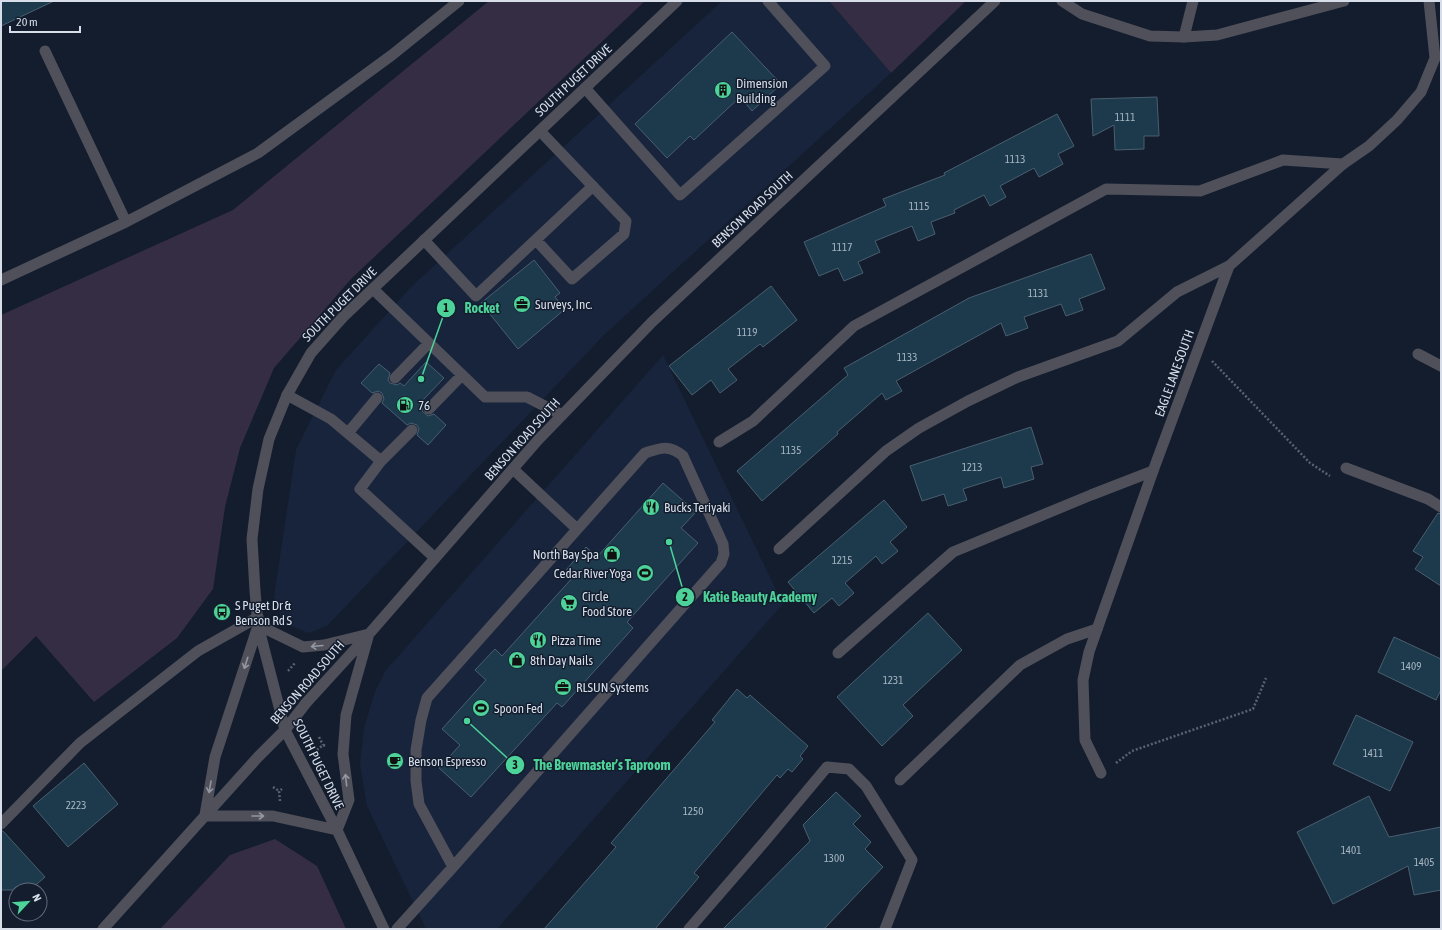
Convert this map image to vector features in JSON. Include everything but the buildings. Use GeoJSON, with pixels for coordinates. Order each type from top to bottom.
{"type":"FeatureCollection","features":[{"type":"Feature","properties":{"kind":"street"},"geometry":{"type":"LineString","coordinates":[[1,280],[126,222],[258,153],[392,55],[459,1]]}},
{"type":"Feature","properties":{"kind":"street","name":"SOUTH PUGET DRIVE"},"geometry":{"type":"LineString","coordinates":[[384,929],[337,830],[285,730],[258,621],[252,539],[258,489],[269,439],[287,395],[310,353],[343,318],[424,240],[677,1]]}},
{"type":"Feature","properties":{"kind":"street"},"geometry":{"type":"LineString","coordinates":[[585,88],[680,195],[825,66],[768,1]]}},
{"type":"Feature","properties":{"kind":"street","name":"BENSON ROAD SOUTH"},"geometry":{"type":"LineString","coordinates":[[103,929],[285,730],[306,703],[369,634],[562,415],[652,322],[995,1]]}},
{"type":"Feature","properties":{"kind":"street"},"geometry":{"type":"LineString","coordinates":[[1062,1],[1082,14],[1150,36],[1184,37],[1217,35],[1344,1]]}},
{"type":"Feature","properties":{"kind":"street"},"geometry":{"type":"LineString","coordinates":[[1184,37],[1193,1]]}},
{"type":"Feature","properties":{"kind":"street","name":"EAGLE LANE SOUTH"},"geometry":{"type":"LineString","coordinates":[[1101,773],[1085,740],[1084,733],[1083,680],[1089,652],[1153,471],[1229,266],[1343,164],[1369,146],[1397,120],[1421,92],[1438,59],[1429,1]]}},
{"type":"Feature","properties":{"kind":"street"},"geometry":{"type":"LineString","coordinates":[[45,51],[126,222]]}},
{"type":"Feature","properties":{"kind":"street"},"geometry":{"type":"LineString","coordinates":[[536,240],[572,279],[624,234],[626,221],[540,131]]}},
{"type":"Feature","properties":{"kind":"street"},"geometry":{"type":"LineString","coordinates":[[720,442],[753,421],[854,326],[1106,190],[1200,191],[1283,160],[1343,164]]}},
{"type":"Feature","properties":{"kind":"street"},"geometry":{"type":"LineString","coordinates":[[424,240],[476,296],[593,186]]}},
{"type":"Feature","properties":{"kind":"street"},"geometry":{"type":"LineString","coordinates":[[779,549],[886,451],[919,428],[968,401],[1018,377],[1118,341],[1177,292],[1229,266]]}},
{"type":"Feature","properties":{"kind":"street"},"geometry":{"type":"LineString","coordinates":[[373,289],[485,397],[527,397],[562,415]]}},
{"type":"Feature","properties":{"kind":"street"},"geometry":{"type":"LineString","coordinates":[[395,378],[428,343]]}},
{"type":"Feature","properties":{"kind":"street"},"geometry":{"type":"LineString","coordinates":[[1418,354],[1441,366]]}},
{"type":"Feature","properties":{"kind":"street"},"geometry":{"type":"LineString","coordinates":[[429,409],[462,375]]}},
{"type":"Feature","properties":{"kind":"street"},"geometry":{"type":"LineString","coordinates":[[287,395],[331,419],[381,461]]}},
{"type":"Feature","properties":{"kind":"street"},"geometry":{"type":"LineString","coordinates":[[348,433],[377,398]]}},
{"type":"Feature","properties":{"kind":"street"},"geometry":{"type":"LineString","coordinates":[[412,430],[381,461],[360,489],[435,558]]}},
{"type":"Feature","properties":{"kind":"street"},"geometry":{"type":"LineString","coordinates":[[397,929],[453,867],[721,563],[724,554],[724,544],[683,456],[675,449],[662,448],[645,453],[427,698],[421,720],[416,750],[416,781],[419,804],[453,867]]}},
{"type":"Feature","properties":{"kind":"street"},"geometry":{"type":"LineString","coordinates":[[1346,468],[1428,499],[1441,507]]}},
{"type":"Feature","properties":{"kind":"street"},"geometry":{"type":"LineString","coordinates":[[513,469],[578,529]]}},
{"type":"Feature","properties":{"kind":"street"},"geometry":{"type":"LineString","coordinates":[[838,653],[953,552],[1084,497],[1153,471]]}},
{"type":"Feature","properties":{"kind":"street"},"geometry":{"type":"LineString","coordinates":[[258,621],[303,647],[324,645],[369,634],[346,715],[343,754],[349,800],[337,830],[273,816],[205,816],[215,757],[258,621]]}},
{"type":"Feature","properties":{"kind":"street"},"geometry":{"type":"LineString","coordinates":[[1,824],[80,743],[198,651],[258,621]]}},
{"type":"Feature","properties":{"kind":"street"},"geometry":{"type":"LineString","coordinates":[[900,780],[1020,666],[1067,639],[1097,629]]}},
{"type":"Feature","properties":{"kind":"street"},"geometry":{"type":"LineString","coordinates":[[689,929],[827,767],[849,769],[866,786],[912,860],[885,929]]}},
{"type":"Feature","properties":{"kind":"path"},"geometry":{"type":"LineString","coordinates":[[1199,348],[1310,463],[1333,478],[1346,468]]}},
{"type":"Feature","properties":{"kind":"path"},"geometry":{"type":"LineString","coordinates":[[286,673],[297,661]]}},
{"type":"Feature","properties":{"kind":"path"},"geometry":{"type":"LineString","coordinates":[[290,670],[294,674]]}},
{"type":"Feature","properties":{"kind":"path"},"geometry":{"type":"LineString","coordinates":[[1101,773],[1132,752],[1253,709],[1266,678]]}},
{"type":"Feature","properties":{"kind":"path"},"geometry":{"type":"LineString","coordinates":[[319,737],[323,745]]}},
{"type":"Feature","properties":{"kind":"path"},"geometry":{"type":"LineString","coordinates":[[273,787],[279,791]]}},
{"type":"Feature","properties":{"kind":"shaded area"},"geometry":{"type":"Polygon","coordinates":[[[489,1],[645,1],[351,279],[274,368],[240,448],[225,507],[213,589],[177,638],[94,702],[36,636],[1,671],[1,315],[233,210],[489,1]]]}},
{"type":"Feature","properties":{"kind":"shaded area"},"geometry":{"type":"Polygon","coordinates":[[[722,1],[829,1],[891,73],[605,334],[327,626],[309,633],[283,623],[274,597],[296,450],[336,370],[411,287],[722,1]]]}},
{"type":"Feature","properties":{"kind":"shaded area"},"geometry":{"type":"Polygon","coordinates":[[[829,1],[966,1],[891,73],[829,1]]]}},
{"type":"Feature","properties":{"kind":"shaded area"},"geometry":{"type":"Polygon","coordinates":[[[663,355],[783,604],[497,929],[426,929],[367,806],[360,764],[364,728],[375,692],[386,670],[663,355]]]}},
{"type":"Feature","properties":{"kind":"shaded area"},"geometry":{"type":"Polygon","coordinates":[[[275,839],[317,866],[346,929],[160,929],[230,855],[275,839]]]}},
{"type":"Feature","properties":{"kind":"place","name":"Dimension Building"},"geometry":{"type":"Point","coordinates":[723,90]}},
{"type":"Feature","properties":{"kind":"place","name":"Surveys, Inc."},"geometry":{"type":"Point","coordinates":[522,304]}},
{"type":"Feature","properties":{"kind":"place","name":"Rocket"},"geometry":{"type":"Point","coordinates":[421,379]}},
{"type":"Feature","properties":{"kind":"place","name":"76"},"geometry":{"type":"Point","coordinates":[405,405]}},
{"type":"Feature","properties":{"kind":"place","name":"Bucks Teriyaki"},"geometry":{"type":"Point","coordinates":[651,507]}},
{"type":"Feature","properties":{"kind":"place","name":"Katie Beauty Academy"},"geometry":{"type":"Point","coordinates":[669,542]}},
{"type":"Feature","properties":{"kind":"place","name":"North Bay Spa"},"geometry":{"type":"Point","coordinates":[612,554]}},
{"type":"Feature","properties":{"kind":"place","name":"Cedar River Yoga"},"geometry":{"type":"Point","coordinates":[645,573]}},
{"type":"Feature","properties":{"kind":"place","name":"Circle Food Store"},"geometry":{"type":"Point","coordinates":[569,603]}},
{"type":"Feature","properties":{"kind":"place","name":"S Puget Dr & Benson Rd S"},"geometry":{"type":"Point","coordinates":[222,612]}},
{"type":"Feature","properties":{"kind":"place","name":"Pizza Time"},"geometry":{"type":"Point","coordinates":[538,640]}},
{"type":"Feature","properties":{"kind":"place","name":"8th Day Nails"},"geometry":{"type":"Point","coordinates":[517,660]}},
{"type":"Feature","properties":{"kind":"place","name":"RLSUN Systems"},"geometry":{"type":"Point","coordinates":[563,687]}},
{"type":"Feature","properties":{"kind":"place","name":"Spoon Fed"},"geometry":{"type":"Point","coordinates":[481,708]}},
{"type":"Feature","properties":{"kind":"place","name":"The Brewmaster’s Taproom"},"geometry":{"type":"Point","coordinates":[467,721]}},
{"type":"Feature","properties":{"kind":"place","name":"Benson Espresso"},"geometry":{"type":"Point","coordinates":[395,761]}}]}
